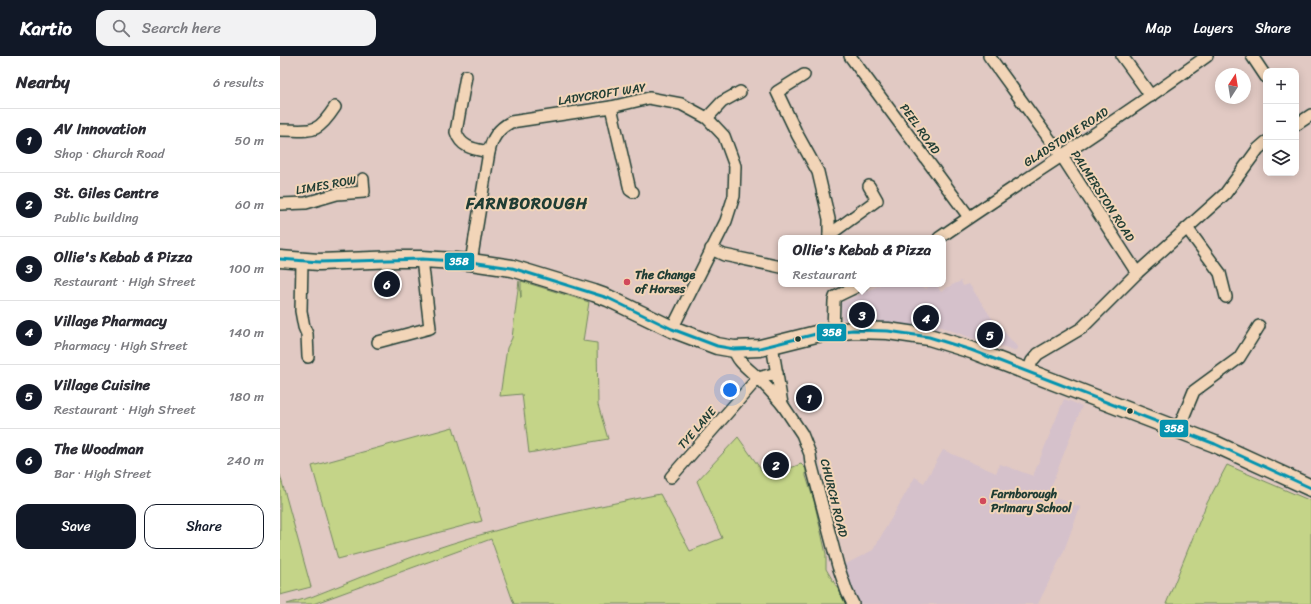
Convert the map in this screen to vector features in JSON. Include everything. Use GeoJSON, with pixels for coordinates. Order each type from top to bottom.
{"type":"FeatureCollection","features":[{"type":"Feature","properties":{"kind":"main road"},"geometry":{"type":"LineString","coordinates":[[280,259],[302,262],[422,259],[471,262],[512,268],[575,286],[608,298],[672,329],[711,344],[734,350],[772,346],[833,331],[880,330],[929,337],[971,350],[1215,444],[1311,488]]}},
{"type":"Feature","properties":{"kind":"street","name":"PEEL ROAD"},"geometry":{"type":"LineString","coordinates":[[850,56],[969,217]]}},
{"type":"Feature","properties":{"kind":"street","name":"PALMERSTON ROAD"},"geometry":{"type":"LineString","coordinates":[[989,56],[1061,155],[1137,273]]}},
{"type":"Feature","properties":{"kind":"street"},"geometry":{"type":"LineString","coordinates":[[1122,56],[1151,96]]}},
{"type":"Feature","properties":{"kind":"street","name":"GLADSTONE ROAD"},"geometry":{"type":"LineString","coordinates":[[943,235],[1151,96],[1207,56]]}},
{"type":"Feature","properties":{"kind":"street"},"geometry":{"type":"LineString","coordinates":[[1252,56],[1263,72]]}},
{"type":"Feature","properties":{"kind":"street"},"geometry":{"type":"LineString","coordinates":[[804,75],[777,92],[797,134],[818,172],[829,219],[829,235]]}},
{"type":"Feature","properties":{"kind":"street"},"geometry":{"type":"LineString","coordinates":[[466,76],[456,132],[458,139],[474,148],[488,152]]}},
{"type":"Feature","properties":{"kind":"street"},"geometry":{"type":"LineString","coordinates":[[707,118],[722,102],[740,92]]}},
{"type":"Feature","properties":{"kind":"street","name":"LADYCROFT WAY"},"geometry":{"type":"LineString","coordinates":[[471,262],[488,152],[491,141],[506,125],[511,122],[611,107],[649,98],[681,104],[707,118],[724,136],[735,166],[734,196],[726,221],[672,329]]}},
{"type":"Feature","properties":{"kind":"street"},"geometry":{"type":"LineString","coordinates":[[280,130],[312,130],[320,127],[335,107]]}},
{"type":"Feature","properties":{"kind":"street"},"geometry":{"type":"LineString","coordinates":[[611,107],[630,190],[633,192]]}},
{"type":"Feature","properties":{"kind":"street"},"geometry":{"type":"LineString","coordinates":[[1299,122],[1311,115]]}},
{"type":"Feature","properties":{"kind":"street"},"geometry":{"type":"LineString","coordinates":[[1028,372],[1032,362],[1038,354],[1082,328],[1137,273],[1225,194],[1258,149],[1263,145]]}},
{"type":"Feature","properties":{"kind":"street","name":"LIMES ROW"},"geometry":{"type":"LineString","coordinates":[[280,204],[306,203],[337,194],[364,192],[363,179]]}},
{"type":"Feature","properties":{"kind":"street"},"geometry":{"type":"LineString","coordinates":[[832,235],[877,200],[868,186]]}},
{"type":"Feature","properties":{"kind":"street"},"geometry":{"type":"LineString","coordinates":[[1187,228],[1220,273],[1226,297]]}},
{"type":"Feature","properties":{"kind":"street"},"geometry":{"type":"LineString","coordinates":[[711,249],[724,255],[778,266]]}},
{"type":"Feature","properties":{"kind":"street"},"geometry":{"type":"LineString","coordinates":[[378,342],[430,328],[422,259]]}},
{"type":"Feature","properties":{"kind":"street"},"geometry":{"type":"LineString","coordinates":[[302,262],[301,311],[307,334],[308,357]]}},
{"type":"Feature","properties":{"kind":"street"},"geometry":{"type":"LineString","coordinates":[[833,331],[834,301],[841,289]]}},
{"type":"Feature","properties":{"kind":"street"},"geometry":{"type":"LineString","coordinates":[[1178,430],[1194,391],[1239,358],[1259,326]]}},
{"type":"Feature","properties":{"kind":"street","name":"CHURCH ROAD"},"geometry":{"type":"LineString","coordinates":[[772,346],[782,404]]}},
{"type":"Feature","properties":{"kind":"street","name":"CHURCH ROAD"},"geometry":{"type":"LineString","coordinates":[[734,350],[739,360],[782,404],[802,434],[810,454],[811,463],[838,566],[853,604]]}},
{"type":"Feature","properties":{"kind":"street"},"geometry":{"type":"LineString","coordinates":[[758,378],[777,373]]}},
{"type":"Feature","properties":{"kind":"street","name":"TYE LANE"},"geometry":{"type":"LineString","coordinates":[[671,477],[758,378]]}},
{"type":"Feature","properties":{"kind":"shaded area"},"geometry":{"type":"Polygon","coordinates":[[[961,281],[963,286],[969,284],[991,317],[1018,348],[1014,351],[992,343],[991,345],[939,326],[938,331],[920,327],[842,319],[841,303],[876,287],[921,287],[927,289],[928,287],[938,287],[941,292],[961,281]]]}},
{"type":"Feature","properties":{"kind":"shaded area","name":"Farnborough Primary School"},"geometry":{"type":"Polygon","coordinates":[[[1064,399],[1082,406],[1048,495],[1080,507],[1063,553],[1038,604],[858,604],[844,565],[873,550],[915,477],[924,483],[943,450],[996,473],[1000,464],[1033,476],[1064,399]]]}},
{"type":"Feature","properties":{"kind":"green space"},"geometry":{"type":"Polygon","coordinates":[[[519,281],[521,298],[521,281],[589,302],[583,341],[597,343],[598,405],[608,439],[529,453],[522,394],[500,396],[507,348],[512,338],[519,281]]]}},
{"type":"Feature","properties":{"kind":"green space"},"geometry":{"type":"Polygon","coordinates":[[[453,427],[482,521],[338,559],[312,466],[453,427]]]}},
{"type":"Feature","properties":{"kind":"green space"},"geometry":{"type":"Polygon","coordinates":[[[738,437],[762,471],[766,473],[786,470],[801,464],[806,469],[806,476],[814,501],[826,554],[826,569],[847,604],[514,604],[491,539],[313,604],[287,604],[311,597],[415,556],[476,536],[555,516],[660,494],[690,551],[722,538],[697,481],[738,437]]]}},
{"type":"Feature","properties":{"kind":"green space"},"geometry":{"type":"Polygon","coordinates":[[[1227,465],[1311,501],[1311,604],[1166,604],[1206,505],[1227,465]]]}},
{"type":"Feature","properties":{"kind":"green space"},"geometry":{"type":"Polygon","coordinates":[[[280,475],[311,587],[280,595],[280,475]]]}},
{"type":"Feature","properties":{"kind":"transit line","name":"358"},"geometry":{"type":"LineString","coordinates":[[280,259],[319,262],[422,259],[471,262],[512,268],[608,298],[672,329],[717,346],[734,349],[760,348],[816,334],[853,330],[888,331],[929,337],[971,350],[1215,444],[1311,488]]}},
{"type":"Feature","properties":{"kind":"place","name":"The Change of Horses"},"geometry":{"type":"Point","coordinates":[627,282]}},
{"type":"Feature","properties":{"kind":"place","name":"The Woodman"},"geometry":{"type":"Point","coordinates":[387,284]}},
{"type":"Feature","properties":{"kind":"place","name":"Ollie's Kebab & Pizza"},"geometry":{"type":"Point","coordinates":[862,315]}},
{"type":"Feature","properties":{"kind":"place","name":"Village Pharmacy"},"geometry":{"type":"Point","coordinates":[926,318]}},
{"type":"Feature","properties":{"kind":"place","name":"Village Cuisine"},"geometry":{"type":"Point","coordinates":[990,335]}},
{"type":"Feature","properties":{"kind":"place","name":"AV Innovation"},"geometry":{"type":"Point","coordinates":[809,398]}},
{"type":"Feature","properties":{"kind":"place","name":"St. Giles Centre"},"geometry":{"type":"Point","coordinates":[776,465]}},
{"type":"Feature","properties":{"kind":"place","name":"Farnborough Primary School"},"geometry":{"type":"Point","coordinates":[983,501]}},
{"type":"Feature","properties":{"kind":"district","name":"FARNBOROUGH"},"geometry":{"type":"Point","coordinates":[527,203]}}]}
